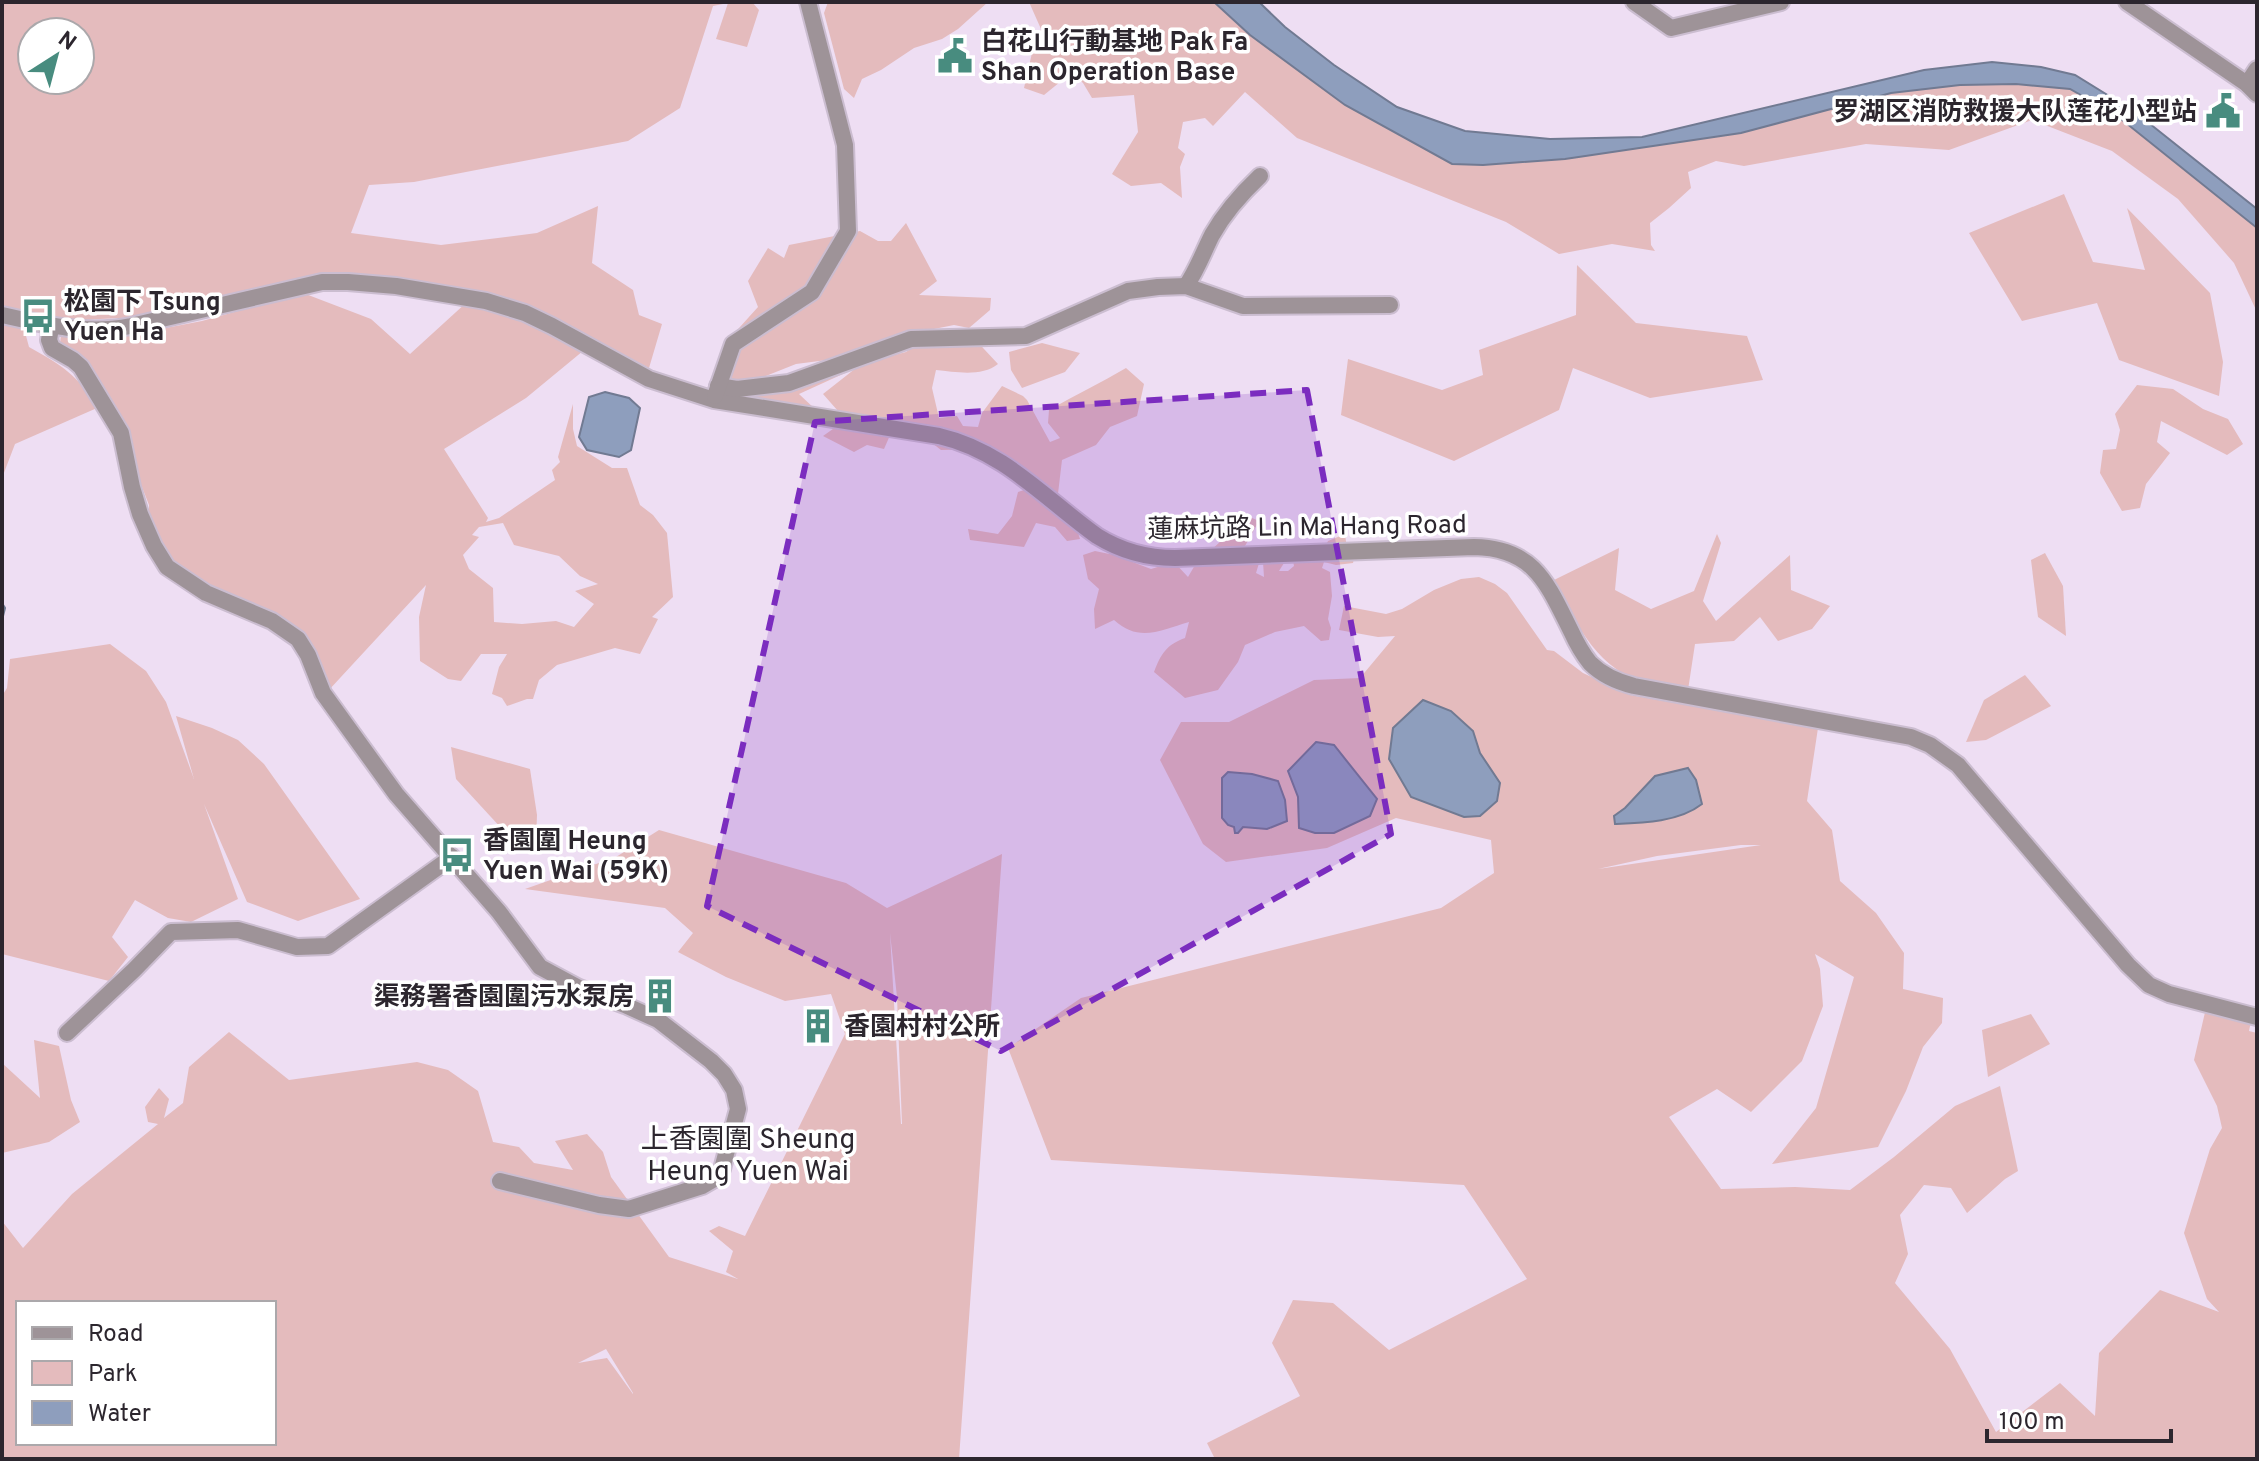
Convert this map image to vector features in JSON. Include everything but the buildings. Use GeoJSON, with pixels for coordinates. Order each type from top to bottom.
{"type":"FeatureCollection","features":[{"type":"Feature","properties":{"kind":"street"},"geometry":{"type":"LineString","coordinates":[[808,2],[845,145],[848,231],[812,292],[733,344],[716,393],[789,383],[911,339],[1026,336],[1128,291],[1186,286],[1243,306],[1390,305]]}},
{"type":"Feature","properties":{"kind":"street"},"geometry":{"type":"LineString","coordinates":[[1634,2],[1671,28],[1781,2]]}},
{"type":"Feature","properties":{"kind":"street"},"geometry":{"type":"LineString","coordinates":[[2127,2],[2252,89],[2257,69]]}},
{"type":"Feature","properties":{"kind":"street"},"geometry":{"type":"LineString","coordinates":[[1186,286],[1232,204],[1260,176]]}},
{"type":"Feature","properties":{"kind":"street","name":"蓮麻坑路 Lin Ma Hang Road"},"geometry":{"type":"LineString","coordinates":[[2,315],[51,327],[83,330],[121,328],[322,282],[396,286],[477,299],[518,311],[649,379],[962,441],[1003,462],[1105,541],[1145,556],[1175,558],[1474,547],[1510,552],[1529,563],[1543,577],[1582,651],[1595,667],[1613,679],[1634,686],[1911,737],[1930,745],[1958,765],[2099,932],[2149,985],[2169,994],[2257,1017]]}},
{"type":"Feature","properties":{"kind":"street"},"geometry":{"type":"LineString","coordinates":[[51,327],[49,342],[52,348],[82,369],[121,433],[140,514],[167,567],[212,596],[272,621],[298,639],[328,700],[396,794],[503,916],[540,967],[579,988],[658,1020],[690,1043],[724,1074],[734,1090],[738,1109],[722,1169],[714,1179],[702,1186],[629,1209],[599,1205],[500,1181]]}},
{"type":"Feature","properties":{"kind":"street"},"geometry":{"type":"LineString","coordinates":[[67,1033],[170,933],[238,930],[297,947],[328,946],[452,857]]}},
{"type":"Feature","properties":{"kind":"highlighted area"},"geometry":{"type":"Polygon","coordinates":[[[1307,390],[1391,834],[1001,1051],[707,906],[815,422],[1307,390]]]}},
{"type":"Feature","properties":{"kind":"green space"},"geometry":{"type":"Polygon","coordinates":[[[2,2],[752,2],[759,10],[747,47],[716,39],[728,3],[713,6],[680,108],[628,141],[414,182],[369,185],[351,233],[441,245],[537,233],[598,206],[592,263],[633,290],[639,315],[662,324],[649,368],[537,309],[472,290],[371,275],[303,278],[138,317],[63,321],[41,316],[25,332],[29,347],[68,372],[97,408],[15,444],[2,478],[2,2]]]}},
{"type":"Feature","properties":{"kind":"green space"},"geometry":{"type":"Polygon","coordinates":[[[828,2],[988,2],[942,39],[914,48],[862,79],[854,98],[844,89],[824,13],[828,2]]]}},
{"type":"Feature","properties":{"kind":"green space"},"geometry":{"type":"Polygon","coordinates":[[[1029,2],[1230,2],[1460,154],[1703,134],[1934,74],[2083,87],[2257,224],[2257,312],[2234,263],[2178,199],[2112,151],[2032,120],[1949,150],[1866,144],[1744,166],[1716,161],[1688,172],[1691,188],[1650,223],[1651,245],[1655,251],[1612,244],[1559,254],[1506,222],[1297,138],[1245,92],[1213,126],[1205,118],[1183,122],[1178,148],[1185,154],[1180,167],[1182,198],[1161,183],[1131,186],[1112,174],[1138,132],[1134,95],[1092,98],[1083,83],[1064,65],[1060,82],[1044,95],[1024,88],[1041,29],[1029,2]]]}},
{"type":"Feature","properties":{"kind":"green space"},"geometry":{"type":"Polygon","coordinates":[[[2064,194],[2093,262],[2145,270],[2127,208],[2210,293],[2223,362],[2219,396],[2119,360],[2097,303],[2022,321],[1969,233],[2064,194]]]}},
{"type":"Feature","properties":{"kind":"green space"},"geometry":{"type":"Polygon","coordinates":[[[906,223],[937,281],[919,295],[991,298],[990,310],[969,328],[954,325],[894,337],[827,360],[796,364],[748,383],[729,380],[730,338],[758,307],[748,281],[768,248],[784,258],[789,245],[860,231],[878,241],[891,241],[906,223]]]}},
{"type":"Feature","properties":{"kind":"green space"},"geometry":{"type":"Polygon","coordinates":[[[1577,265],[1636,323],[1747,336],[1763,380],[1650,398],[1573,368],[1559,410],[1454,461],[1341,415],[1348,359],[1442,390],[1483,375],[1479,350],[1576,315],[1577,265]]]}},
{"type":"Feature","properties":{"kind":"green space"},"geometry":{"type":"Polygon","coordinates":[[[303,293],[371,319],[410,354],[467,302],[526,320],[583,351],[526,398],[444,449],[488,518],[486,522],[499,518],[555,480],[552,470],[560,462],[558,457],[573,404],[577,446],[612,468],[627,468],[640,505],[653,515],[667,533],[673,597],[652,617],[658,619],[640,654],[615,648],[557,665],[539,680],[533,699],[507,706],[502,698],[492,694],[499,667],[507,654],[481,654],[461,681],[448,679],[420,661],[419,617],[426,585],[328,691],[318,661],[295,626],[265,609],[220,592],[172,560],[149,520],[149,505],[133,472],[129,441],[60,344],[61,335],[109,339],[202,321],[303,293]],[[503,523],[479,527],[472,535],[479,537],[463,555],[469,569],[493,588],[494,622],[522,624],[556,621],[574,627],[594,604],[575,591],[598,584],[580,576],[559,556],[514,545],[503,523]]]}},
{"type":"Feature","properties":{"kind":"green space"},"geometry":{"type":"Polygon","coordinates":[[[970,334],[998,364],[977,372],[936,370],[932,388],[939,418],[957,416],[963,426],[978,427],[982,413],[1002,386],[1027,400],[1050,442],[1060,438],[1048,423],[1049,410],[1126,368],[1144,384],[1137,416],[1110,427],[1096,445],[1062,460],[1057,502],[1073,517],[1080,539],[1067,541],[1055,527],[1036,523],[1024,547],[970,540],[968,529],[998,534],[1012,516],[1018,492],[1042,484],[1011,480],[980,449],[941,450],[923,436],[891,433],[884,449],[867,445],[854,452],[823,436],[840,424],[838,411],[823,394],[856,368],[799,394],[816,410],[725,396],[877,356],[873,363],[906,352],[930,335],[970,334]]]}},
{"type":"Feature","properties":{"kind":"green space"},"geometry":{"type":"Polygon","coordinates":[[[1042,343],[1080,353],[1065,372],[1022,388],[1011,370],[1009,352],[1042,343]]]}},
{"type":"Feature","properties":{"kind":"green space"},"geometry":{"type":"Polygon","coordinates":[[[2137,385],[2173,389],[2203,409],[2228,419],[2243,444],[2227,455],[2161,421],[2157,442],[2170,453],[2146,484],[2140,508],[2122,511],[2100,473],[2103,450],[2116,449],[2120,430],[2115,414],[2137,385]]]}},
{"type":"Feature","properties":{"kind":"green space"},"geometry":{"type":"Polygon","coordinates":[[[1243,514],[1259,521],[1245,546],[1260,560],[1256,573],[1264,577],[1263,562],[1283,547],[1284,563],[1279,571],[1288,571],[1294,566],[1291,550],[1322,553],[1328,541],[1345,534],[1347,549],[1356,549],[1353,563],[1336,565],[1324,562],[1322,568],[1330,572],[1329,640],[1321,641],[1304,626],[1275,632],[1245,645],[1238,662],[1218,690],[1185,698],[1154,672],[1165,651],[1185,638],[1189,622],[1150,633],[1132,631],[1114,620],[1095,629],[1094,609],[1099,589],[1088,579],[1083,555],[1095,551],[1124,557],[1151,569],[1174,562],[1188,577],[1195,565],[1222,540],[1243,514]]]}},
{"type":"Feature","properties":{"kind":"green space"},"geometry":{"type":"Polygon","coordinates":[[[1717,534],[1721,543],[1703,601],[1716,621],[1790,555],[1791,590],[1830,606],[1812,629],[1778,641],[1760,617],[1734,641],[1695,644],[1688,690],[1638,680],[1609,664],[1587,639],[1554,580],[1619,548],[1615,590],[1651,609],[1694,591],[1717,534]]]}},
{"type":"Feature","properties":{"kind":"green space"},"geometry":{"type":"Polygon","coordinates":[[[2045,553],[2063,586],[2066,636],[2038,617],[2031,560],[2045,553]]]}},
{"type":"Feature","properties":{"kind":"green space"},"geometry":{"type":"Polygon","coordinates":[[[1479,577],[1495,584],[1507,593],[1547,650],[1554,651],[1583,673],[1630,695],[1818,728],[1807,801],[1832,830],[1840,881],[1876,913],[1904,953],[1903,989],[1943,998],[1942,1023],[1923,1047],[1906,1091],[1878,1147],[1772,1164],[1816,1108],[1854,977],[1815,954],[1820,969],[1823,1006],[1802,1061],[1751,1112],[1717,1089],[1669,1117],[1721,1189],[1795,1187],[1850,1190],[1955,1106],[2000,1086],[2018,1171],[1967,1213],[1951,1188],[1924,1185],[1900,1215],[1908,1254],[1895,1283],[1950,1349],[1996,1432],[2060,1383],[2095,1416],[2099,1353],[2160,1290],[2219,1312],[2207,1299],[2184,1233],[2210,1149],[2222,1128],[2217,1106],[2194,1060],[2206,1008],[2251,1021],[2249,1031],[2257,1033],[2257,1459],[1215,1459],[1207,1443],[1300,1396],[1272,1343],[1293,1300],[1333,1303],[1389,1350],[1527,1279],[1464,1185],[1051,1160],[1008,1048],[1081,998],[1441,908],[1494,873],[1491,840],[1396,818],[1327,848],[1226,862],[1203,844],[1160,760],[1181,722],[1229,722],[1314,680],[1360,678],[1395,636],[1378,637],[1339,630],[1344,606],[1386,614],[1461,579],[1479,577]],[[1761,845],[1657,856],[1598,869],[1761,845]]]}},
{"type":"Feature","properties":{"kind":"green space"},"geometry":{"type":"Polygon","coordinates":[[[110,644],[146,671],[166,702],[194,779],[176,716],[238,740],[264,764],[360,899],[298,921],[247,902],[204,804],[238,899],[191,922],[168,918],[135,900],[112,937],[128,957],[109,981],[2,954],[2,696],[7,688],[10,659],[110,644]]]}},
{"type":"Feature","properties":{"kind":"green space"},"geometry":{"type":"Polygon","coordinates":[[[2025,675],[2051,706],[1986,740],[1966,742],[1984,700],[2025,675]]]}},
{"type":"Feature","properties":{"kind":"green space"},"geometry":{"type":"Polygon","coordinates":[[[451,747],[530,769],[537,815],[536,842],[502,829],[456,779],[451,747]]]}},
{"type":"Feature","properties":{"kind":"green space"},"geometry":{"type":"Polygon","coordinates":[[[659,830],[846,883],[887,908],[1002,854],[959,1459],[2,1459],[2,1221],[23,1248],[72,1194],[158,1124],[148,1122],[145,1107],[159,1088],[169,1099],[164,1118],[183,1103],[189,1067],[229,1032],[289,1080],[417,1062],[448,1070],[478,1091],[493,1142],[519,1147],[534,1163],[573,1170],[555,1141],[587,1134],[603,1152],[611,1177],[669,1257],[738,1279],[726,1272],[733,1251],[709,1231],[719,1226],[745,1236],[845,1034],[831,994],[785,1001],[726,977],[678,952],[693,933],[665,908],[525,889],[616,857],[659,830]],[[890,933],[902,1124],[897,997],[890,933]],[[606,1349],[578,1363],[607,1358],[633,1394],[606,1349]]]}},
{"type":"Feature","properties":{"kind":"green space"},"geometry":{"type":"Polygon","coordinates":[[[2031,1014],[2050,1044],[1988,1077],[1982,1030],[2031,1014]]]}},
{"type":"Feature","properties":{"kind":"green space"},"geometry":{"type":"Polygon","coordinates":[[[34,1040],[59,1046],[71,1100],[80,1122],[49,1142],[2,1153],[2,1063],[40,1098],[34,1040]]]}},
{"type":"Feature","properties":{"kind":"water"},"geometry":{"type":"Polygon","coordinates":[[[1214,2],[1259,2],[1285,27],[1334,65],[1397,107],[1465,131],[1550,139],[1642,137],[1924,70],[1992,62],[2041,67],[2075,75],[2135,112],[2257,209],[2257,228],[2116,115],[2070,89],[2016,84],[1960,85],[1891,93],[1741,133],[1565,159],[1452,164],[1345,105],[1250,35],[1214,2]]]}},
{"type":"Feature","properties":{"kind":"water"},"geometry":{"type":"Polygon","coordinates":[[[605,392],[629,398],[640,408],[631,450],[619,457],[587,450],[579,437],[589,397],[605,392]]]}},
{"type":"Feature","properties":{"kind":"water"},"geometry":{"type":"Polygon","coordinates":[[[1423,700],[1451,711],[1473,731],[1480,753],[1500,783],[1497,801],[1480,816],[1464,817],[1411,797],[1389,759],[1393,728],[1423,700]]]}},
{"type":"Feature","properties":{"kind":"water"},"geometry":{"type":"Polygon","coordinates":[[[1316,742],[1334,745],[1377,799],[1370,816],[1334,833],[1315,833],[1299,828],[1298,797],[1288,771],[1316,742]]]}},
{"type":"Feature","properties":{"kind":"water"},"geometry":{"type":"Polygon","coordinates":[[[1688,768],[1696,780],[1702,804],[1672,818],[1615,824],[1614,816],[1655,776],[1688,768]]]}},
{"type":"Feature","properties":{"kind":"water"},"geometry":{"type":"Polygon","coordinates":[[[1228,772],[1278,781],[1285,800],[1287,821],[1267,829],[1243,827],[1235,833],[1234,827],[1222,818],[1222,778],[1228,772]]]}},
{"type":"Feature","properties":{"kind":"waterway"},"geometry":{"type":"LineString","coordinates":[[2,605],[2,616]]}},
{"type":"Feature","properties":{"kind":"place","name":"白花山行動基地 Pak Fa Shan Operation Base"},"geometry":{"type":"Point","coordinates":[955,56]}},
{"type":"Feature","properties":{"kind":"place","name":"罗湖区消防救援大队莲花小型站"},"geometry":{"type":"Point","coordinates":[2223,111]}},
{"type":"Feature","properties":{"kind":"place","name":"松園下 Tsung Yuen Ha"},"geometry":{"type":"Point","coordinates":[38,316]}},
{"type":"Feature","properties":{"kind":"place","name":"香園圍 Heung Yuen Wai (59K)"},"geometry":{"type":"Point","coordinates":[457,855]}},
{"type":"Feature","properties":{"kind":"place","name":"渠務署香園圍污水泵房"},"geometry":{"type":"Point","coordinates":[660,996]}},
{"type":"Feature","properties":{"kind":"place","name":"香園村村公所"},"geometry":{"type":"Point","coordinates":[818,1026]}},
{"type":"Feature","properties":{"kind":"district","name":"上香園圍 Sheung Heung Yuen Wai"},"geometry":{"type":"Point","coordinates":[748,1154]}}]}
